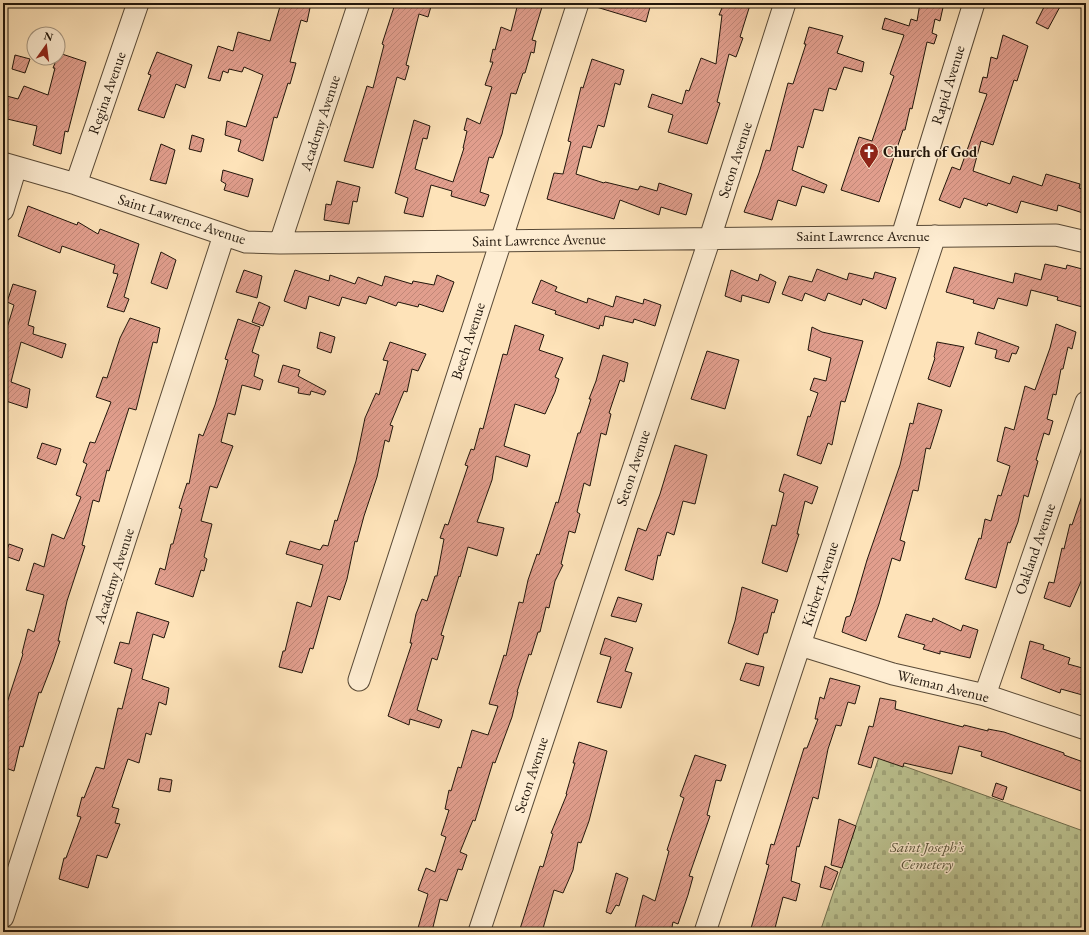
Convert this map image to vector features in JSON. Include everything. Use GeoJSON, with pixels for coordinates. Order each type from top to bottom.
{"type":"FeatureCollection","features":[{"type":"Feature","properties":{"kind":"street","name":"Regina Avenue"},"geometry":{"type":"LineString","coordinates":[[76,184],[138,3]]}},
{"type":"Feature","properties":{"kind":"street","name":"Academy Avenue"},"geometry":{"type":"LineString","coordinates":[[280,243],[359,3]]}},
{"type":"Feature","properties":{"kind":"street","name":"Beech Avenue"},"geometry":{"type":"LineString","coordinates":[[359,680],[578,3]]}},
{"type":"Feature","properties":{"kind":"street","name":"Seton Avenue"},"geometry":{"type":"LineString","coordinates":[[479,932],[710,238],[785,3]]}},
{"type":"Feature","properties":{"kind":"street","name":"Rapid Avenue"},"geometry":{"type":"LineString","coordinates":[[902,236],[974,3]]}},
{"type":"Feature","properties":{"kind":"street","name":"Saint Lawrence Avenue"},"geometry":{"type":"LineString","coordinates":[[10,165],[76,184],[246,242],[280,243],[1056,235],[1086,242]]}},
{"type":"Feature","properties":{"kind":"street"},"geometry":{"type":"LineString","coordinates":[[3,210],[10,165]]}},
{"type":"Feature","properties":{"kind":"street","name":"Academy Avenue"},"geometry":{"type":"LineString","coordinates":[[3,917],[224,235]]}},
{"type":"Feature","properties":{"kind":"street","name":"Kirbert Avenue"},"geometry":{"type":"LineString","coordinates":[[705,932],[935,236]]}},
{"type":"Feature","properties":{"kind":"street","name":"Oakland Avenue"},"geometry":{"type":"LineString","coordinates":[[985,695],[1086,402]]}},
{"type":"Feature","properties":{"kind":"street","name":"Wieman Avenue"},"geometry":{"type":"LineString","coordinates":[[800,645],[893,674],[985,695],[1086,729]]}},
{"type":"Feature","properties":{"kind":"green space","name":"Saint Joseph’s Cemetery"},"geometry":{"type":"Polygon","coordinates":[[[879,757],[1086,832],[1086,932],[820,932],[879,757]]]}},
{"type":"Feature","properties":{"kind":"building"},"geometry":{"type":"Polygon","coordinates":[[[281,3],[311,3],[307,22],[301,20],[290,62],[296,63],[277,118],[274,117],[263,161],[238,151],[241,140],[225,135],[227,121],[246,127],[263,75],[244,67],[242,72],[229,69],[228,73],[223,71],[220,81],[208,78],[218,46],[233,51],[238,32],[270,41],[281,3]]]}},
{"type":"Feature","properties":{"kind":"building"},"geometry":{"type":"Polygon","coordinates":[[[392,3],[432,3],[428,17],[419,14],[406,65],[409,66],[405,80],[397,77],[373,168],[344,161],[367,86],[373,88],[384,45],[382,44],[394,7],[392,6],[392,3]]]}},
{"type":"Feature","properties":{"kind":"building"},"geometry":{"type":"Polygon","coordinates":[[[518,3],[530,3],[542,7],[532,40],[536,41],[534,53],[531,52],[525,73],[523,73],[516,94],[511,93],[502,134],[493,158],[489,157],[480,192],[489,195],[485,206],[451,196],[452,191],[431,185],[423,217],[404,213],[408,198],[395,193],[414,120],[430,126],[427,139],[423,138],[415,169],[453,182],[464,148],[467,131],[464,130],[467,118],[480,124],[492,87],[485,85],[493,62],[490,62],[493,49],[495,50],[501,27],[511,31],[518,3]]]}},
{"type":"Feature","properties":{"kind":"building"},"geometry":{"type":"Polygon","coordinates":[[[594,3],[639,3],[650,7],[646,22],[593,6],[594,3]]]}},
{"type":"Feature","properties":{"kind":"building"},"geometry":{"type":"Polygon","coordinates":[[[724,3],[750,5],[740,37],[743,38],[736,57],[729,54],[717,102],[720,103],[707,144],[668,132],[673,115],[648,107],[652,94],[682,104],[686,90],[689,91],[701,58],[716,64],[722,15],[719,15],[724,3]]]}},
{"type":"Feature","properties":{"kind":"building"},"geometry":{"type":"Polygon","coordinates":[[[920,3],[944,3],[940,21],[935,19],[932,33],[937,35],[934,44],[927,42],[912,109],[910,108],[905,130],[903,130],[879,202],[841,190],[859,137],[872,141],[894,76],[890,74],[904,35],[882,29],[885,18],[909,26],[911,19],[917,21],[920,3]]]}},
{"type":"Feature","properties":{"kind":"building"},"geometry":{"type":"Polygon","coordinates":[[[1046,3],[1062,3],[1048,29],[1036,23],[1046,3]]]}},
{"type":"Feature","properties":{"kind":"building"},"geometry":{"type":"Polygon","coordinates":[[[809,27],[843,36],[837,53],[864,62],[862,72],[844,67],[836,90],[829,88],[823,111],[814,109],[803,148],[798,146],[792,170],[827,185],[824,193],[802,186],[796,206],[778,200],[772,220],[744,212],[766,150],[770,151],[788,83],[793,84],[806,44],[804,44],[809,27]]]}},
{"type":"Feature","properties":{"kind":"building"},"geometry":{"type":"Polygon","coordinates":[[[1003,35],[1028,46],[1017,81],[1014,80],[993,145],[981,141],[973,171],[1010,184],[1013,176],[1042,186],[1046,174],[1080,184],[1079,188],[1086,191],[1086,204],[1083,213],[1058,205],[1057,211],[1021,201],[1017,213],[988,203],[987,206],[964,198],[960,208],[939,200],[952,167],[960,170],[987,94],[979,92],[983,77],[987,78],[991,57],[997,59],[1003,35]]]}},
{"type":"Feature","properties":{"kind":"building"},"geometry":{"type":"Polygon","coordinates":[[[157,52],[192,65],[185,88],[176,84],[164,118],[138,110],[151,75],[148,74],[157,52]]]}},
{"type":"Feature","properties":{"kind":"building"},"geometry":{"type":"Polygon","coordinates":[[[15,55],[26,58],[26,66],[28,66],[25,73],[12,69],[15,55]]]}},
{"type":"Feature","properties":{"kind":"building"},"geometry":{"type":"Polygon","coordinates":[[[66,55],[86,62],[68,132],[65,131],[61,154],[33,145],[37,126],[3,118],[3,95],[18,99],[24,86],[48,95],[55,68],[53,68],[54,66],[66,66],[66,55]]]}},
{"type":"Feature","properties":{"kind":"building"},"geometry":{"type":"Polygon","coordinates":[[[592,59],[624,70],[620,85],[615,83],[604,127],[598,125],[591,148],[583,146],[576,174],[604,183],[638,190],[640,186],[657,191],[659,183],[692,194],[686,215],[661,207],[659,215],[620,200],[614,219],[547,199],[554,173],[563,174],[571,142],[568,141],[581,87],[583,88],[592,59]]]}},
{"type":"Feature","properties":{"kind":"building"},"geometry":{"type":"Polygon","coordinates":[[[192,135],[204,139],[201,152],[189,149],[192,135]]]}},
{"type":"Feature","properties":{"kind":"building"},"geometry":{"type":"Polygon","coordinates":[[[161,144],[175,150],[166,184],[150,180],[161,144]]]}},
{"type":"Feature","properties":{"kind":"building"},"geometry":{"type":"Polygon","coordinates":[[[223,170],[253,179],[248,197],[224,190],[226,184],[221,181],[223,170]]]}},
{"type":"Feature","properties":{"kind":"building"},"geometry":{"type":"Polygon","coordinates":[[[337,181],[360,187],[357,202],[353,201],[349,224],[324,220],[326,204],[331,205],[337,181]]]}},
{"type":"Feature","properties":{"kind":"building"},"geometry":{"type":"Polygon","coordinates":[[[28,206],[77,225],[78,222],[98,234],[100,229],[139,244],[124,297],[129,299],[124,312],[107,307],[118,274],[113,273],[115,265],[62,246],[60,253],[18,236],[28,206]]]}},
{"type":"Feature","properties":{"kind":"building"},"geometry":{"type":"Polygon","coordinates":[[[161,252],[176,260],[167,289],[151,283],[161,252]]]}},
{"type":"Feature","properties":{"kind":"building"},"geometry":{"type":"Polygon","coordinates":[[[1045,264],[1066,269],[1067,265],[1086,270],[1086,308],[1057,300],[1058,297],[1031,290],[1027,306],[998,298],[994,309],[973,303],[974,300],[946,292],[954,267],[1013,283],[1015,273],[1041,280],[1045,264]]]}},
{"type":"Feature","properties":{"kind":"building"},"geometry":{"type":"Polygon","coordinates":[[[817,269],[847,280],[849,273],[873,279],[875,272],[896,278],[886,309],[863,299],[861,305],[828,293],[825,301],[805,293],[802,301],[782,294],[789,276],[812,282],[817,269]]]}},
{"type":"Feature","properties":{"kind":"building"},"geometry":{"type":"Polygon","coordinates":[[[244,270],[262,276],[257,298],[236,292],[244,270]]]}},
{"type":"Feature","properties":{"kind":"building"},"geometry":{"type":"Polygon","coordinates":[[[295,270],[329,281],[330,275],[355,284],[358,277],[382,286],[385,276],[412,284],[413,281],[434,285],[437,275],[454,282],[443,312],[419,304],[418,307],[398,302],[396,306],[369,296],[366,304],[342,297],[339,306],[309,296],[306,309],[284,301],[295,270]]]}},
{"type":"Feature","properties":{"kind":"building"},"geometry":{"type":"Polygon","coordinates":[[[731,270],[758,281],[760,274],[776,282],[769,303],[742,295],[741,302],[725,296],[731,270]]]}},
{"type":"Feature","properties":{"kind":"building"},"geometry":{"type":"Polygon","coordinates":[[[541,280],[557,287],[555,291],[587,303],[588,298],[613,307],[616,296],[643,304],[644,299],[661,305],[655,326],[634,319],[633,323],[605,316],[603,326],[600,325],[599,329],[555,314],[556,311],[532,303],[541,280]]]}},
{"type":"Feature","properties":{"kind":"building"},"geometry":{"type":"Polygon","coordinates":[[[13,284],[36,291],[28,325],[34,327],[33,334],[66,344],[62,358],[21,342],[11,382],[30,389],[27,408],[3,400],[3,341],[14,305],[7,302],[13,284]]]}},
{"type":"Feature","properties":{"kind":"building"},"geometry":{"type":"Polygon","coordinates":[[[259,302],[270,307],[263,326],[252,322],[259,302]]]}},
{"type":"Feature","properties":{"kind":"building"},"geometry":{"type":"Polygon","coordinates":[[[130,318],[160,328],[157,343],[153,342],[136,410],[129,408],[109,471],[107,470],[99,502],[93,500],[82,545],[85,546],[67,601],[58,641],[60,641],[41,693],[39,692],[23,747],[20,746],[14,771],[3,767],[3,715],[23,654],[28,629],[34,632],[44,595],[26,590],[34,563],[44,567],[52,534],[64,539],[81,497],[76,495],[87,464],[83,462],[90,442],[95,443],[111,402],[96,397],[103,377],[107,378],[120,338],[130,318]]]}},
{"type":"Feature","properties":{"kind":"building"},"geometry":{"type":"Polygon","coordinates":[[[238,319],[260,327],[252,352],[259,355],[254,376],[263,380],[260,390],[242,385],[235,415],[228,413],[221,442],[233,446],[217,488],[210,486],[201,521],[212,524],[204,557],[207,559],[204,571],[201,570],[193,597],[155,584],[160,568],[165,570],[171,544],[173,544],[182,509],[179,508],[187,483],[189,484],[199,434],[203,436],[215,405],[228,360],[225,359],[238,319]]]}},
{"type":"Feature","properties":{"kind":"building"},"geometry":{"type":"Polygon","coordinates":[[[1056,324],[1076,332],[1072,349],[1068,347],[1063,369],[1061,369],[1056,395],[1053,394],[1047,419],[1053,421],[1049,435],[1044,433],[1036,460],[1038,461],[1028,497],[1024,495],[1018,522],[1010,543],[1008,542],[996,588],[965,579],[979,538],[981,539],[985,519],[991,521],[998,495],[1001,496],[1010,466],[997,461],[1005,427],[1014,430],[1025,386],[1035,390],[1050,348],[1056,324]]]}},
{"type":"Feature","properties":{"kind":"building"},"geometry":{"type":"Polygon","coordinates":[[[515,325],[544,335],[539,350],[563,358],[555,377],[559,379],[545,414],[515,404],[504,446],[530,455],[527,467],[496,456],[492,480],[477,522],[504,528],[497,556],[468,547],[441,635],[444,636],[437,660],[432,658],[417,710],[442,720],[439,728],[410,719],[409,725],[388,716],[412,643],[410,643],[416,614],[422,599],[427,601],[435,576],[437,576],[444,539],[440,538],[445,524],[448,525],[468,466],[465,465],[471,449],[474,450],[480,428],[483,429],[503,354],[507,355],[515,325]]]}},
{"type":"Feature","properties":{"kind":"building"},"geometry":{"type":"Polygon","coordinates":[[[812,327],[822,332],[863,341],[845,402],[841,401],[832,445],[828,443],[821,464],[797,455],[808,416],[810,417],[818,393],[810,390],[814,378],[826,381],[831,358],[808,350],[812,327]]]}},
{"type":"Feature","properties":{"kind":"building"},"geometry":{"type":"Polygon","coordinates":[[[320,332],[335,337],[331,353],[317,348],[320,332]]]}},
{"type":"Feature","properties":{"kind":"building"},"geometry":{"type":"Polygon","coordinates":[[[978,332],[1019,347],[1016,354],[1012,353],[1009,362],[995,358],[997,350],[975,344],[978,332]]]}},
{"type":"Feature","properties":{"kind":"building"},"geometry":{"type":"Polygon","coordinates":[[[390,342],[426,354],[418,371],[412,369],[407,392],[404,391],[390,425],[393,426],[389,442],[385,440],[377,477],[357,542],[355,541],[347,579],[340,600],[328,596],[313,649],[310,648],[302,673],[279,667],[283,651],[285,651],[297,602],[311,607],[323,565],[286,554],[290,541],[320,550],[323,545],[328,546],[335,520],[337,521],[356,461],[365,418],[376,393],[379,395],[388,361],[383,360],[390,342]]]}},
{"type":"Feature","properties":{"kind":"building"},"geometry":{"type":"Polygon","coordinates":[[[937,342],[964,347],[950,387],[928,379],[935,358],[937,342]]]}},
{"type":"Feature","properties":{"kind":"building"},"geometry":{"type":"Polygon","coordinates":[[[707,351],[739,360],[725,409],[691,399],[707,351]]]}},
{"type":"Feature","properties":{"kind":"building"},"geometry":{"type":"Polygon","coordinates":[[[603,355],[628,363],[624,382],[620,380],[609,413],[611,414],[606,435],[601,433],[590,486],[584,483],[577,512],[580,514],[575,533],[569,531],[561,564],[563,565],[555,581],[549,608],[546,607],[540,632],[538,632],[531,655],[529,654],[517,692],[512,717],[495,763],[493,762],[475,821],[473,820],[460,852],[467,855],[462,870],[458,869],[447,901],[440,899],[432,931],[418,928],[428,894],[418,890],[426,868],[435,872],[446,837],[441,835],[449,810],[445,809],[449,790],[451,791],[458,767],[461,768],[472,730],[488,735],[498,706],[489,704],[504,655],[506,656],[519,602],[523,603],[528,580],[537,554],[539,555],[556,502],[558,503],[578,433],[580,433],[591,399],[589,399],[596,381],[603,355]]]}},
{"type":"Feature","properties":{"kind":"building"},"geometry":{"type":"Polygon","coordinates":[[[283,365],[300,370],[298,376],[326,391],[324,395],[311,391],[310,395],[298,393],[299,388],[278,382],[283,365]]]}},
{"type":"Feature","properties":{"kind":"building"},"geometry":{"type":"Polygon","coordinates":[[[918,403],[942,410],[930,449],[926,448],[918,491],[913,490],[900,540],[905,542],[900,561],[892,558],[879,604],[866,641],[842,632],[846,617],[850,616],[855,601],[867,560],[900,465],[910,423],[913,424],[918,403]]]}},
{"type":"Feature","properties":{"kind":"building"},"geometry":{"type":"Polygon","coordinates":[[[42,443],[61,449],[56,465],[37,458],[42,443]]]}},
{"type":"Feature","properties":{"kind":"building"},"geometry":{"type":"Polygon","coordinates":[[[675,445],[707,455],[695,504],[683,501],[674,535],[667,532],[660,556],[658,555],[653,580],[625,570],[638,528],[646,531],[660,494],[675,445]]]}},
{"type":"Feature","properties":{"kind":"building"},"geometry":{"type":"Polygon","coordinates":[[[784,474],[818,487],[812,504],[805,501],[797,534],[799,534],[787,572],[762,563],[772,525],[776,526],[784,493],[779,491],[784,474]]]}},
{"type":"Feature","properties":{"kind":"building"},"geometry":{"type":"Polygon","coordinates":[[[1084,490],[1086,490],[1086,561],[1083,577],[1070,607],[1044,598],[1049,582],[1054,583],[1062,548],[1064,549],[1070,524],[1072,525],[1084,490]]]}},
{"type":"Feature","properties":{"kind":"building"},"geometry":{"type":"Polygon","coordinates":[[[9,544],[23,549],[19,561],[5,556],[9,544]]]}},
{"type":"Feature","properties":{"kind":"building"},"geometry":{"type":"Polygon","coordinates":[[[742,587],[778,600],[774,613],[772,612],[767,633],[764,633],[758,655],[728,643],[735,621],[742,587]]]}},
{"type":"Feature","properties":{"kind":"building"},"geometry":{"type":"Polygon","coordinates":[[[618,597],[642,604],[636,622],[611,616],[618,597]]]}},
{"type":"Feature","properties":{"kind":"building"},"geometry":{"type":"Polygon","coordinates":[[[137,612],[169,622],[164,638],[153,634],[142,679],[169,688],[166,705],[159,702],[151,735],[146,733],[139,763],[128,759],[112,807],[119,809],[115,823],[120,824],[107,858],[97,855],[88,888],[59,879],[64,858],[66,858],[81,817],[77,816],[82,797],[84,798],[96,767],[104,769],[118,708],[122,709],[132,669],[114,663],[120,642],[129,644],[137,612]]]}},
{"type":"Feature","properties":{"kind":"building"},"geometry":{"type":"Polygon","coordinates":[[[906,614],[932,622],[933,618],[961,631],[963,625],[978,630],[970,658],[940,651],[940,654],[923,649],[925,645],[898,637],[906,614]]]}},
{"type":"Feature","properties":{"kind":"building"},"geometry":{"type":"Polygon","coordinates":[[[605,638],[633,648],[625,671],[632,673],[621,708],[597,702],[611,657],[600,654],[605,638]]]}},
{"type":"Feature","properties":{"kind":"building"},"geometry":{"type":"Polygon","coordinates":[[[1030,641],[1044,645],[1043,649],[1070,658],[1068,664],[1086,669],[1086,696],[1061,689],[1060,693],[1021,678],[1030,641]]]}},
{"type":"Feature","properties":{"kind":"building"},"geometry":{"type":"Polygon","coordinates":[[[746,663],[764,667],[759,686],[740,680],[746,663]]]}},
{"type":"Feature","properties":{"kind":"building"},"geometry":{"type":"Polygon","coordinates":[[[830,678],[860,686],[855,704],[848,702],[841,726],[836,725],[828,749],[818,799],[813,797],[799,847],[797,846],[791,881],[800,884],[796,901],[783,897],[774,932],[750,932],[769,865],[766,864],[771,844],[774,845],[804,748],[807,748],[818,719],[815,719],[820,697],[824,699],[830,678]]]}},
{"type":"Feature","properties":{"kind":"building"},"geometry":{"type":"Polygon","coordinates":[[[880,698],[896,701],[895,709],[963,727],[964,725],[988,731],[988,729],[1004,732],[1064,753],[1064,755],[1086,763],[1086,784],[1084,792],[981,756],[982,752],[959,746],[952,774],[904,763],[903,767],[874,757],[871,768],[858,764],[869,726],[873,727],[880,698]]]}},
{"type":"Feature","properties":{"kind":"building"},"geometry":{"type":"Polygon","coordinates":[[[579,742],[607,751],[589,821],[581,843],[578,842],[573,870],[563,893],[554,890],[542,932],[519,932],[540,866],[543,867],[553,834],[551,833],[567,794],[579,742]]]}},
{"type":"Feature","properties":{"kind":"building"},"geometry":{"type":"Polygon","coordinates":[[[695,755],[726,765],[721,781],[716,780],[707,815],[710,816],[689,876],[693,877],[688,895],[678,924],[673,922],[671,932],[634,932],[643,895],[655,901],[669,851],[667,850],[684,798],[680,796],[695,755]]]}},
{"type":"Feature","properties":{"kind":"building"},"geometry":{"type":"Polygon","coordinates":[[[160,778],[172,780],[170,792],[158,790],[160,778]]]}},
{"type":"Feature","properties":{"kind":"building"},"geometry":{"type":"Polygon","coordinates":[[[996,783],[1007,787],[1003,800],[992,796],[996,783]]]}},
{"type":"Feature","properties":{"kind":"building"},"geometry":{"type":"Polygon","coordinates":[[[839,819],[856,826],[842,868],[831,865],[839,819]]]}},
{"type":"Feature","properties":{"kind":"building"},"geometry":{"type":"Polygon","coordinates":[[[825,866],[838,872],[831,890],[820,887],[825,866]]]}},
{"type":"Feature","properties":{"kind":"building"},"geometry":{"type":"Polygon","coordinates":[[[616,873],[628,878],[619,906],[616,905],[611,914],[606,912],[616,873]]]}},
{"type":"Feature","properties":{"kind":"place","name":"Church of God"},"geometry":{"type":"Point","coordinates":[869,169]}}]}
